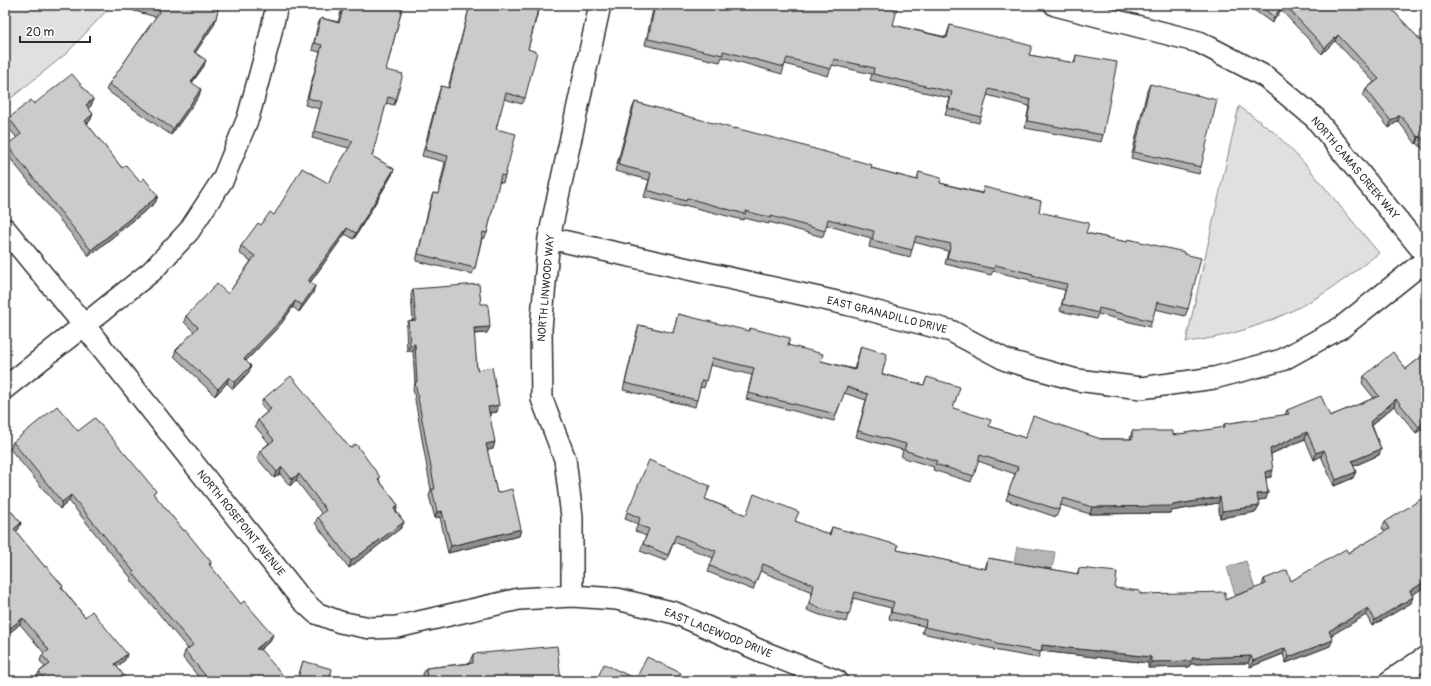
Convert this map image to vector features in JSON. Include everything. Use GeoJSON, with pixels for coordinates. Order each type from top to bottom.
{"type":"FeatureCollection","features":[{"type":"Feature","properties":{"kind":"street"},"geometry":{"type":"LineString","coordinates":[[5,388],[152,271],[189,232],[223,179],[248,118],[277,5]]}},
{"type":"Feature","properties":{"kind":"street","name":"NORTH LINWOOD WAY"},"geometry":{"type":"LineString","coordinates":[[572,596],[572,517],[564,459],[542,399],[541,329],[550,238],[600,5]]}},
{"type":"Feature","properties":{"kind":"street","name":"NORTH CAMAS CREEK WAY"},"geometry":{"type":"LineString","coordinates":[[1055,5],[1199,42],[1266,77],[1315,118],[1426,255]]}},
{"type":"Feature","properties":{"kind":"street","name":"NORTH ROSEPOINT AVENUE"},"geometry":{"type":"LineString","coordinates":[[5,229],[84,325],[302,600],[316,612],[340,622],[370,628],[397,626],[519,599],[572,596]]}},
{"type":"Feature","properties":{"kind":"street","name":"EAST GRANADILLO DRIVE"},"geometry":{"type":"LineString","coordinates":[[550,238],[854,306],[951,331],[1006,360],[1077,380],[1141,388],[1214,378],[1282,360],[1342,328],[1426,260]]}},
{"type":"Feature","properties":{"kind":"street","name":"EAST LACEWOOD DRIVE"},"geometry":{"type":"LineString","coordinates":[[572,596],[617,599],[675,613],[761,651],[837,681]]}},
{"type":"Feature","properties":{"kind":"street"},"geometry":{"type":"LineString","coordinates":[[1390,681],[1426,657]]}},
{"type":"Feature","properties":{"kind":"shaded area"},"geometry":{"type":"Polygon","coordinates":[[[5,5],[109,5],[108,9],[67,53],[5,103],[5,5]]]}},
{"type":"Feature","properties":{"kind":"shaded area"},"geometry":{"type":"Polygon","coordinates":[[[1239,106],[1275,133],[1306,165],[1379,253],[1335,286],[1300,307],[1245,330],[1186,342],[1239,106]]]}},
{"type":"Feature","properties":{"kind":"shaded area"},"geometry":{"type":"Polygon","coordinates":[[[1017,547],[1055,552],[1052,569],[1014,563],[1017,547]]]}},
{"type":"Feature","properties":{"kind":"shaded area"},"geometry":{"type":"Polygon","coordinates":[[[1246,561],[1255,589],[1235,595],[1227,567],[1246,561]]]}},
{"type":"Feature","properties":{"kind":"building"},"geometry":{"type":"Polygon","coordinates":[[[138,5],[219,5],[216,18],[194,52],[206,60],[191,82],[201,89],[173,129],[109,84],[160,11],[138,5]]]}},
{"type":"Feature","properties":{"kind":"building"},"geometry":{"type":"Polygon","coordinates":[[[344,5],[403,5],[386,70],[403,74],[396,99],[388,97],[372,156],[394,169],[356,233],[347,228],[308,281],[315,286],[302,305],[295,301],[283,318],[244,359],[251,366],[235,382],[229,377],[218,389],[176,350],[198,327],[186,316],[217,284],[228,294],[255,256],[241,246],[258,223],[261,225],[270,212],[274,215],[302,168],[328,183],[353,141],[314,131],[322,102],[308,98],[322,45],[314,43],[321,18],[339,23],[344,5]]]}},
{"type":"Feature","properties":{"kind":"building"},"geometry":{"type":"Polygon","coordinates":[[[470,5],[539,5],[528,49],[537,52],[525,98],[506,93],[496,129],[516,134],[505,176],[501,175],[487,233],[483,232],[475,268],[418,254],[433,193],[439,194],[448,156],[425,150],[441,86],[449,88],[470,5]]]}},
{"type":"Feature","properties":{"kind":"building"},"geometry":{"type":"Polygon","coordinates":[[[655,5],[879,5],[897,9],[893,25],[947,38],[950,25],[1032,46],[1029,55],[1075,63],[1076,55],[1117,62],[1103,135],[1027,121],[1031,100],[989,89],[981,117],[948,108],[952,92],[873,74],[874,68],[834,59],[831,69],[787,58],[784,67],[723,51],[723,55],[648,39],[655,5]]]}},
{"type":"Feature","properties":{"kind":"building"},"geometry":{"type":"Polygon","coordinates":[[[1259,5],[1283,5],[1274,17],[1259,5]]]}},
{"type":"Feature","properties":{"kind":"building"},"geometry":{"type":"Polygon","coordinates":[[[1285,5],[1388,5],[1423,43],[1426,41],[1426,144],[1420,136],[1418,137],[1400,115],[1391,121],[1366,89],[1379,79],[1338,35],[1325,48],[1285,5]]]}},
{"type":"Feature","properties":{"kind":"building"},"geometry":{"type":"Polygon","coordinates":[[[72,74],[93,99],[86,105],[93,114],[85,121],[122,168],[126,165],[140,182],[144,178],[158,196],[91,250],[7,145],[21,134],[9,118],[31,100],[34,104],[72,74]]]}},
{"type":"Feature","properties":{"kind":"building"},"geometry":{"type":"Polygon","coordinates":[[[1150,84],[1217,100],[1201,167],[1134,152],[1150,84]]]}},
{"type":"Feature","properties":{"kind":"building"},"geometry":{"type":"Polygon","coordinates":[[[635,102],[797,144],[872,165],[871,168],[917,180],[919,172],[941,178],[940,183],[983,194],[984,187],[1041,201],[1039,212],[1089,223],[1086,233],[1127,242],[1128,239],[1184,252],[1184,254],[1201,258],[1188,309],[1157,302],[1152,321],[1099,308],[1098,313],[1062,304],[1067,284],[995,265],[994,269],[947,258],[951,244],[916,236],[912,250],[872,240],[874,231],[828,219],[825,231],[771,216],[771,218],[746,211],[745,214],[687,198],[686,201],[647,190],[651,173],[618,165],[635,102]]]}},
{"type":"Feature","properties":{"kind":"building"},"geometry":{"type":"Polygon","coordinates":[[[479,284],[481,304],[488,304],[490,327],[474,328],[477,370],[492,367],[499,405],[488,407],[495,442],[486,444],[497,493],[512,489],[521,529],[451,546],[442,511],[437,512],[432,489],[435,489],[415,382],[417,382],[415,344],[410,345],[408,321],[416,320],[413,289],[479,284]]]}},
{"type":"Feature","properties":{"kind":"building"},"geometry":{"type":"Polygon","coordinates":[[[678,314],[749,331],[750,328],[790,338],[788,345],[823,354],[821,361],[855,370],[861,346],[887,354],[882,374],[924,385],[927,377],[960,387],[953,408],[991,420],[989,426],[1025,438],[1033,416],[1101,439],[1132,439],[1132,431],[1173,431],[1173,435],[1225,427],[1224,424],[1289,414],[1287,410],[1321,396],[1330,416],[1379,396],[1364,376],[1393,352],[1406,369],[1426,353],[1426,424],[1424,422],[1419,427],[1396,399],[1370,422],[1381,449],[1352,461],[1356,472],[1336,480],[1324,450],[1316,453],[1307,432],[1270,449],[1273,470],[1265,472],[1268,493],[1257,494],[1259,506],[1222,511],[1220,497],[1173,506],[1092,507],[1063,498],[1059,510],[1008,493],[1018,467],[980,455],[974,476],[935,464],[937,461],[904,450],[906,444],[858,431],[868,394],[847,387],[836,414],[748,393],[754,368],[712,358],[706,381],[702,380],[697,400],[625,383],[639,325],[673,333],[678,314]]]}},
{"type":"Feature","properties":{"kind":"building"},"geometry":{"type":"Polygon","coordinates":[[[291,376],[350,448],[356,444],[380,477],[378,479],[398,505],[394,509],[404,522],[351,561],[318,517],[326,510],[299,474],[292,479],[282,467],[277,472],[260,451],[274,440],[258,420],[271,409],[263,399],[291,376]]]}},
{"type":"Feature","properties":{"kind":"building"},"geometry":{"type":"Polygon","coordinates":[[[57,406],[78,431],[95,418],[132,462],[156,491],[153,493],[211,562],[209,564],[241,604],[244,601],[273,635],[256,649],[261,650],[286,679],[283,681],[210,681],[185,651],[193,645],[71,495],[62,502],[13,442],[57,406]]]}},
{"type":"Feature","properties":{"kind":"building"},"geometry":{"type":"Polygon","coordinates":[[[649,460],[710,486],[705,499],[746,515],[754,494],[799,512],[795,521],[830,535],[832,527],[898,545],[897,550],[986,569],[988,558],[1078,574],[1079,568],[1117,572],[1115,588],[1140,591],[1140,594],[1225,592],[1225,600],[1266,584],[1264,579],[1287,570],[1291,581],[1346,549],[1348,553],[1389,529],[1385,522],[1426,496],[1426,581],[1410,591],[1413,597],[1375,620],[1368,608],[1329,631],[1333,640],[1289,657],[1285,648],[1253,661],[1251,656],[1192,658],[1192,661],[1151,662],[1151,657],[1042,645],[1041,652],[996,644],[996,642],[925,627],[926,620],[891,612],[894,602],[855,592],[849,615],[822,609],[810,603],[814,585],[763,564],[755,584],[710,566],[716,551],[676,535],[668,555],[643,544],[649,529],[638,525],[640,518],[627,512],[649,460]]]}},
{"type":"Feature","properties":{"kind":"building"},"geometry":{"type":"Polygon","coordinates":[[[5,504],[21,523],[14,529],[45,567],[46,566],[63,586],[61,587],[85,617],[92,611],[127,654],[115,664],[128,681],[46,681],[39,672],[50,664],[42,655],[49,650],[23,618],[5,632],[5,504]]]}},
{"type":"Feature","properties":{"kind":"building"},"geometry":{"type":"Polygon","coordinates":[[[557,646],[561,681],[427,681],[426,668],[473,663],[473,654],[557,646]]]}},
{"type":"Feature","properties":{"kind":"building"},"geometry":{"type":"Polygon","coordinates":[[[647,657],[681,673],[677,681],[596,681],[604,664],[636,679],[647,657]]]}},
{"type":"Feature","properties":{"kind":"building"},"geometry":{"type":"Polygon","coordinates":[[[303,661],[332,669],[329,681],[297,681],[303,661]]]}}]}
